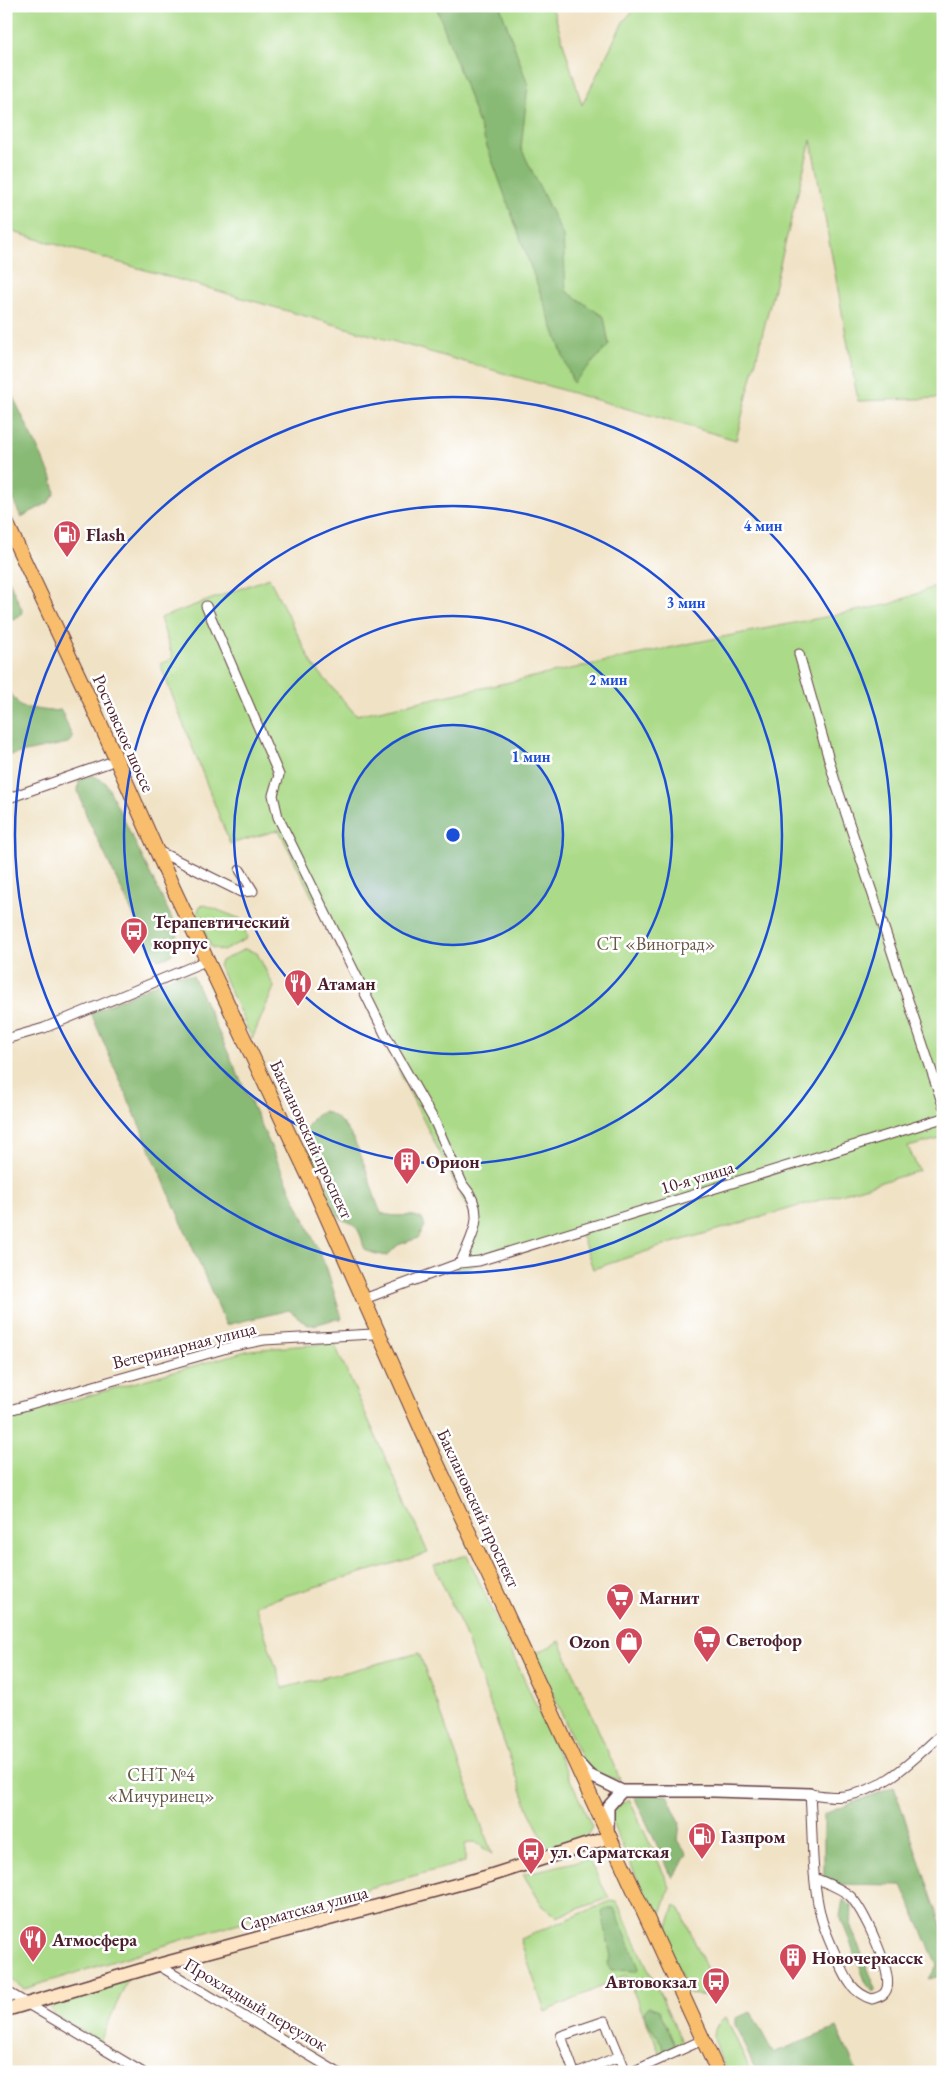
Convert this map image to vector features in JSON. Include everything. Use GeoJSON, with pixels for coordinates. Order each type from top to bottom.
{"type":"FeatureCollection","features":[{"type":"Feature","properties":{"kind":"main road","name":"Ростовское шоссе"},"geometry":{"type":"LineString","coordinates":[[6,522],[88,696],[204,961]]}},
{"type":"Feature","properties":{"kind":"main road","name":"Ростовское шоссе"},"geometry":{"type":"LineString","coordinates":[[6,541],[164,890],[204,961]]}},
{"type":"Feature","properties":{"kind":"main road","name":"Баклановский проспект"},"geometry":{"type":"LineString","coordinates":[[204,961],[364,1299],[414,1431],[718,2072]]}},
{"type":"Feature","properties":{"kind":"main road","name":"Баклановский проспект"},"geometry":{"type":"LineString","coordinates":[[204,961],[574,1759],[592,1807]]}},
{"type":"Feature","properties":{"kind":"main road","name":"Баклановский проспект"},"geometry":{"type":"LineString","coordinates":[[607,1838],[709,2072]]}},
{"type":"Feature","properties":{"kind":"main road","name":"Сарматская улица"},"geometry":{"type":"LineString","coordinates":[[6,2010],[158,1965],[480,1878],[607,1838]]}},
{"type":"Feature","properties":{"kind":"street"},"geometry":{"type":"LineString","coordinates":[[206,606],[279,775],[273,795],[278,817],[386,1036],[435,1122],[463,1184],[470,1193],[478,1224],[460,1263]]}},
{"type":"Feature","properties":{"kind":"street"},"geometry":{"type":"LineString","coordinates":[[799,654],[835,781],[943,1104]]}},
{"type":"Feature","properties":{"kind":"street"},"geometry":{"type":"LineString","coordinates":[[6,799],[108,763]]}},
{"type":"Feature","properties":{"kind":"street"},"geometry":{"type":"LineString","coordinates":[[156,850],[241,892],[253,890],[240,870]]}},
{"type":"Feature","properties":{"kind":"street"},"geometry":{"type":"LineString","coordinates":[[6,1039],[44,1028],[204,961]]}},
{"type":"Feature","properties":{"kind":"street","name":"10-я улица"},"geometry":{"type":"LineString","coordinates":[[364,1299],[460,1263],[479,1261],[943,1118]]}},
{"type":"Feature","properties":{"kind":"street","name":"Ветеринарная улица"},"geometry":{"type":"LineString","coordinates":[[6,1411],[234,1346],[264,1340],[377,1335]]}},
{"type":"Feature","properties":{"kind":"street"},"geometry":{"type":"LineString","coordinates":[[574,1759],[589,1775],[622,1791],[714,1790],[844,1796],[873,1789],[889,1780],[943,1733]]}},
{"type":"Feature","properties":{"kind":"street"},"geometry":{"type":"LineString","coordinates":[[592,1807],[622,1791]]}},
{"type":"Feature","properties":{"kind":"street"},"geometry":{"type":"LineString","coordinates":[[607,1838],[608,1807],[622,1791]]}},
{"type":"Feature","properties":{"kind":"street"},"geometry":{"type":"LineString","coordinates":[[810,1794],[815,1878],[821,1918],[853,1989],[872,2000],[883,1995],[886,1988],[886,1978],[861,1908],[848,1894],[815,1878]]}},
{"type":"Feature","properties":{"kind":"street","name":"Прохладный переулок"},"geometry":{"type":"LineString","coordinates":[[158,1965],[338,2072]]}},
{"type":"Feature","properties":{"kind":"street"},"geometry":{"type":"LineString","coordinates":[[6,1991],[142,2072]]}},
{"type":"Feature","properties":{"kind":"street"},"geometry":{"type":"LineString","coordinates":[[574,2072],[561,2036],[605,2021],[626,2072]]}},
{"type":"Feature","properties":{"kind":"street"},"geometry":{"type":"LineString","coordinates":[[632,2072],[696,2043]]}},
{"type":"Feature","properties":{"kind":"street"},"geometry":{"type":"LineString","coordinates":[[581,2072],[620,2056]]}},
{"type":"Feature","properties":{"kind":"green space"},"geometry":{"type":"Polygon","coordinates":[[[6,6],[552,6],[582,105],[623,22],[637,6],[943,6],[943,398],[858,401],[811,140],[736,440],[6,230],[6,6]]]}},
{"type":"Feature","properties":{"kind":"green space"},"geometry":{"type":"Polygon","coordinates":[[[436,6],[500,6],[528,85],[521,148],[563,236],[566,291],[604,317],[609,345],[573,383],[436,6]]]}},
{"type":"Feature","properties":{"kind":"green space"},"geometry":{"type":"Polygon","coordinates":[[[6,382],[52,478],[55,493],[48,503],[21,517],[6,485],[6,382]]]}},
{"type":"Feature","properties":{"kind":"green space"},"geometry":{"type":"Polygon","coordinates":[[[6,574],[22,610],[21,615],[13,619],[6,615],[6,574]]]}},
{"type":"Feature","properties":{"kind":"green space","name":"СТ «Виноград»"},"geometry":{"type":"Polygon","coordinates":[[[269,578],[313,665],[356,715],[692,643],[891,604],[943,583],[943,1138],[908,1147],[919,1171],[669,1244],[593,1269],[580,1231],[456,1271],[460,1252],[475,1224],[279,830],[230,844],[160,664],[173,658],[160,618],[269,578]]]}},
{"type":"Feature","properties":{"kind":"green space"},"geometry":{"type":"Polygon","coordinates":[[[6,688],[21,707],[50,711],[61,710],[73,738],[68,743],[6,756],[6,688]]]}},
{"type":"Feature","properties":{"kind":"green space"},"geometry":{"type":"Polygon","coordinates":[[[93,775],[106,783],[177,929],[178,946],[170,956],[159,960],[152,954],[87,817],[78,791],[79,779],[93,775]]]}},
{"type":"Feature","properties":{"kind":"green space"},"geometry":{"type":"Polygon","coordinates":[[[205,905],[241,919],[247,936],[246,939],[223,951],[211,947],[197,914],[200,906],[205,905]]]}},
{"type":"Feature","properties":{"kind":"green space"},"geometry":{"type":"Polygon","coordinates":[[[245,949],[257,953],[274,987],[252,1039],[219,966],[221,961],[245,949]]]}},
{"type":"Feature","properties":{"kind":"green space"},"geometry":{"type":"Polygon","coordinates":[[[177,974],[193,976],[327,1269],[342,1319],[308,1325],[289,1310],[226,1325],[91,1013],[177,974]]]}},
{"type":"Feature","properties":{"kind":"green space"},"geometry":{"type":"Polygon","coordinates":[[[324,1111],[336,1118],[346,1128],[354,1141],[361,1155],[381,1213],[413,1216],[422,1219],[425,1226],[418,1238],[398,1245],[387,1256],[366,1250],[356,1227],[342,1219],[331,1204],[325,1187],[331,1175],[324,1168],[313,1163],[304,1132],[313,1118],[324,1111]]]}},
{"type":"Feature","properties":{"kind":"green space","name":"СНТ №4 «Мичуринец»"},"geometry":{"type":"Polygon","coordinates":[[[334,1343],[428,1553],[255,1605],[283,1688],[419,1653],[492,1854],[475,1842],[465,1844],[465,1862],[217,1929],[24,1989],[6,1976],[6,1419],[250,1350],[334,1343]]]}},
{"type":"Feature","properties":{"kind":"green space"},"geometry":{"type":"Polygon","coordinates":[[[467,1555],[592,1827],[585,1839],[548,1849],[529,1811],[463,1629],[434,1565],[467,1555]]]}},
{"type":"Feature","properties":{"kind":"green space"},"geometry":{"type":"Polygon","coordinates":[[[560,1641],[620,1780],[594,1774],[582,1760],[535,1654],[560,1641]]]}},
{"type":"Feature","properties":{"kind":"green space"},"geometry":{"type":"Polygon","coordinates":[[[894,1787],[943,1930],[943,1975],[929,1979],[937,1965],[902,1885],[832,1884],[824,1877],[824,1814],[894,1787]]]}},
{"type":"Feature","properties":{"kind":"green space"},"geometry":{"type":"Polygon","coordinates":[[[633,1794],[667,1795],[680,1823],[678,1840],[687,1854],[673,1879],[633,1794]]]}},
{"type":"Feature","properties":{"kind":"green space"},"geometry":{"type":"Polygon","coordinates":[[[629,1799],[670,1887],[659,1920],[656,1919],[610,1819],[617,1807],[629,1799]]]}},
{"type":"Feature","properties":{"kind":"green space"},"geometry":{"type":"Polygon","coordinates":[[[588,1859],[609,1898],[556,1917],[542,1905],[523,1874],[588,1859]]]}},
{"type":"Feature","properties":{"kind":"green space"},"geometry":{"type":"Polygon","coordinates":[[[843,1900],[852,1905],[851,1927],[876,1989],[873,1992],[866,1983],[840,1916],[843,1900]]]}},
{"type":"Feature","properties":{"kind":"green space"},"geometry":{"type":"Polygon","coordinates":[[[611,1901],[617,1902],[684,2046],[661,2055],[626,1975],[545,2012],[520,1939],[611,1901]]]}},
{"type":"Feature","properties":{"kind":"green space"},"geometry":{"type":"Polygon","coordinates":[[[675,1905],[680,1909],[716,1990],[706,1996],[689,1994],[668,1944],[667,1930],[675,1905]]]}},
{"type":"Feature","properties":{"kind":"green space"},"geometry":{"type":"Polygon","coordinates":[[[608,1908],[614,1908],[637,1962],[639,1969],[635,1971],[611,1970],[608,1964],[611,1957],[602,1912],[608,1908]]]}},
{"type":"Feature","properties":{"kind":"green space"},"geometry":{"type":"Polygon","coordinates":[[[128,1979],[100,2041],[53,2015],[51,2008],[56,1999],[128,1979]]]}},
{"type":"Feature","properties":{"kind":"green space"},"geometry":{"type":"Polygon","coordinates":[[[649,2006],[659,2010],[676,2046],[674,2050],[666,2053],[649,2024],[644,2012],[649,2006]]]}},
{"type":"Feature","properties":{"kind":"green space"},"geometry":{"type":"Polygon","coordinates":[[[751,2012],[773,2053],[837,2028],[857,2072],[756,2072],[735,2024],[735,2018],[751,2012]]]}},
{"type":"Feature","properties":{"kind":"green space"},"geometry":{"type":"Polygon","coordinates":[[[726,2017],[751,2072],[727,2072],[720,2057],[715,2043],[715,2029],[726,2017]]]}},
{"type":"Feature","properties":{"kind":"place","name":"Flash"},"geometry":{"type":"Point","coordinates":[67,558]}},
{"type":"Feature","properties":{"kind":"place","name":"Терапевтический корпус"},"geometry":{"type":"Point","coordinates":[134,955]}},
{"type":"Feature","properties":{"kind":"place","name":"Атаман"},"geometry":{"type":"Point","coordinates":[298,1007]}},
{"type":"Feature","properties":{"kind":"place","name":"Орион"},"geometry":{"type":"Point","coordinates":[407,1185]}},
{"type":"Feature","properties":{"kind":"place","name":"Магнит"},"geometry":{"type":"Point","coordinates":[620,1621]}},
{"type":"Feature","properties":{"kind":"place","name":"Светофор"},"geometry":{"type":"Point","coordinates":[707,1663]}},
{"type":"Feature","properties":{"kind":"place","name":"Ozon"},"geometry":{"type":"Point","coordinates":[629,1665]}},
{"type":"Feature","properties":{"kind":"place","name":"Газпром"},"geometry":{"type":"Point","coordinates":[702,1860]}},
{"type":"Feature","properties":{"kind":"place","name":"ул. Сарматская"},"geometry":{"type":"Point","coordinates":[531,1875]}},
{"type":"Feature","properties":{"kind":"place","name":"Атмосфера"},"geometry":{"type":"Point","coordinates":[33,1963]}},
{"type":"Feature","properties":{"kind":"place","name":"Новочеркасск"},"geometry":{"type":"Point","coordinates":[793,1981]}},
{"type":"Feature","properties":{"kind":"place","name":"Автовокзал"},"geometry":{"type":"Point","coordinates":[716,2005]}}]}
